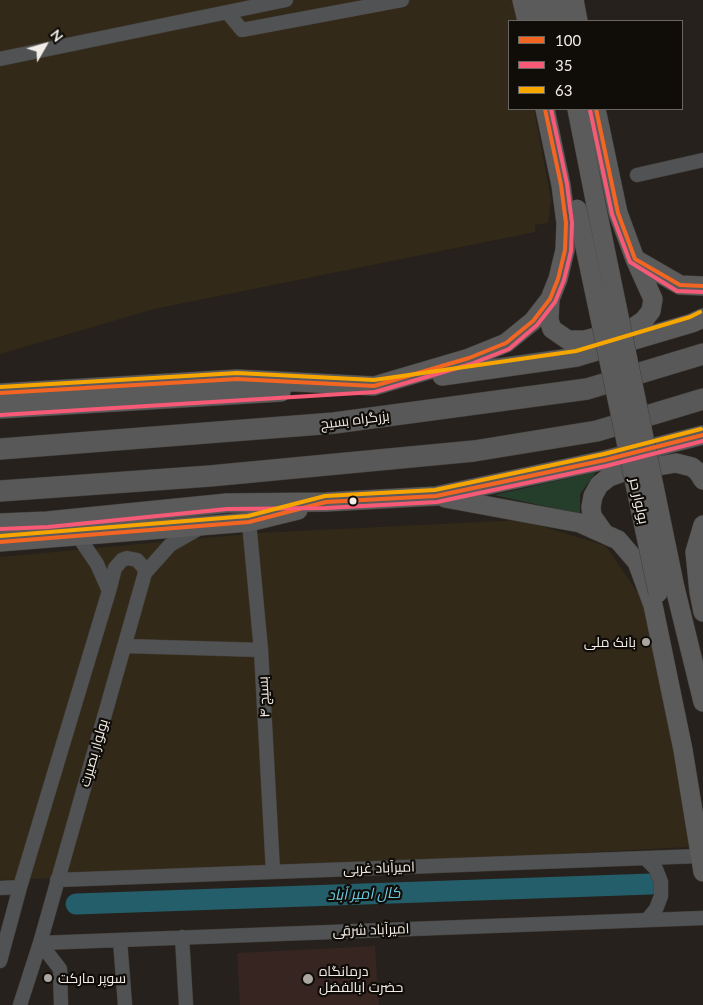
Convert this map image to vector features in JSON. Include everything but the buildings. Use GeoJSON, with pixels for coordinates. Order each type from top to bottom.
{"type":"FeatureCollection","features":[{"type":"Feature","properties":{"kind":"highway","name":"بزرگراه بسیج"},"geometry":{"type":"LineString","coordinates":[[0,449],[344,422],[587,389],[703,354]]}},
{"type":"Feature","properties":{"kind":"highway"},"geometry":{"type":"LineString","coordinates":[[0,491],[210,476],[474,450],[597,431],[703,399]]}},
{"type":"Feature","properties":{"kind":"main road"},"geometry":{"type":"LineString","coordinates":[[522,0],[527,20]]}},
{"type":"Feature","properties":{"kind":"main road"},"geometry":{"type":"LineString","coordinates":[[538,0],[542,20]]}},
{"type":"Feature","properties":{"kind":"main road"},"geometry":{"type":"LineString","coordinates":[[557,0],[561,20]]}},
{"type":"Feature","properties":{"kind":"main road"},"geometry":{"type":"LineString","coordinates":[[574,0],[578,20]]}},
{"type":"Feature","properties":{"kind":"main road"},"geometry":{"type":"LineString","coordinates":[[0,393],[237,379],[374,386],[470,358],[506,342],[533,321],[550,299],[558,279],[565,250],[566,223],[561,184],[545,110]]}},
{"type":"Feature","properties":{"kind":"main road","name":"بولوار حر"},"geometry":{"type":"LineString","coordinates":[[559,110],[577,209],[666,590],[703,702]]}},
{"type":"Feature","properties":{"kind":"main road","name":"بولوار حر"},"geometry":{"type":"LineString","coordinates":[[578,110],[703,793]]}},
{"type":"Feature","properties":{"kind":"main road"},"geometry":{"type":"LineString","coordinates":[[550,299],[549,320],[552,329],[568,340],[585,340],[634,327],[644,320],[651,311],[653,299],[618,214],[596,110]]}},
{"type":"Feature","properties":{"kind":"main road"},"geometry":{"type":"LineString","coordinates":[[635,258],[680,285],[703,286]]}},
{"type":"Feature","properties":{"kind":"main road"},"geometry":{"type":"LineString","coordinates":[[0,409],[374,386],[577,357],[692,323],[703,318]]}},
{"type":"Feature","properties":{"kind":"main road"},"geometry":{"type":"LineString","coordinates":[[0,523],[47,521],[227,503],[326,502],[436,496],[605,460],[703,435]]}},
{"type":"Feature","properties":{"kind":"main road"},"geometry":{"type":"LineString","coordinates":[[604,533],[592,516],[591,507],[593,496],[599,485],[608,477],[623,472],[676,463],[692,467],[703,480]]}},
{"type":"Feature","properties":{"kind":"main road"},"geometry":{"type":"LineString","coordinates":[[436,496],[580,523],[618,540],[637,562],[653,605],[683,750],[702,864]]}},
{"type":"Feature","properties":{"kind":"main road"},"geometry":{"type":"LineString","coordinates":[[0,542],[249,522],[326,502]]}},
{"type":"Feature","properties":{"kind":"main road"},"geometry":{"type":"LineString","coordinates":[[703,525],[695,552],[703,612]]}},
{"type":"Feature","properties":{"kind":"street"},"geometry":{"type":"LineString","coordinates":[[0,59],[286,0]]}},
{"type":"Feature","properties":{"kind":"street"},"geometry":{"type":"LineString","coordinates":[[227,12],[242,30],[402,0]]}},
{"type":"Feature","properties":{"kind":"street"},"geometry":{"type":"LineString","coordinates":[[637,175],[703,160]]}},
{"type":"Feature","properties":{"kind":"street","name":"بسیج ۴"},"geometry":{"type":"LineString","coordinates":[[249,522],[261,650],[273,872]]}},
{"type":"Feature","properties":{"kind":"street","name":"بولوار بصیرت"},"geometry":{"type":"LineString","coordinates":[[20,1005],[40,943],[146,574],[170,545],[204,526]]}},
{"type":"Feature","properties":{"kind":"street"},"geometry":{"type":"LineString","coordinates":[[78,536],[97,564],[109,591]]}},
{"type":"Feature","properties":{"kind":"street"},"geometry":{"type":"LineString","coordinates":[[0,961],[2,945],[115,568],[122,560],[127,558],[137,560],[142,564],[146,574]]}},
{"type":"Feature","properties":{"kind":"street"},"geometry":{"type":"LineString","coordinates":[[124,646],[261,650]]}},
{"type":"Feature","properties":{"kind":"street"},"geometry":{"type":"LineString","coordinates":[[646,859],[656,869],[661,882],[661,896],[656,909],[647,920]]}},
{"type":"Feature","properties":{"kind":"street","name":"امیرآباد غربی"},"geometry":{"type":"LineString","coordinates":[[57,880],[646,859],[702,864]]}},
{"type":"Feature","properties":{"kind":"street"},"geometry":{"type":"LineString","coordinates":[[0,888],[20,887]]}},
{"type":"Feature","properties":{"kind":"street","name":"امیرآباد شرقی"},"geometry":{"type":"LineString","coordinates":[[40,943],[703,918]]}},
{"type":"Feature","properties":{"kind":"street"},"geometry":{"type":"LineString","coordinates":[[182,937],[186,1005]]}},
{"type":"Feature","properties":{"kind":"street"},"geometry":{"type":"LineString","coordinates":[[120,940],[125,1005]]}},
{"type":"Feature","properties":{"kind":"street"},"geometry":{"type":"LineString","coordinates":[[40,943],[60,969],[61,1005]]}},
{"type":"Feature","properties":{"kind":"shaded area"},"geometry":{"type":"Polygon","coordinates":[[[0,0],[510,0],[515,3],[518,20],[508,20],[508,110],[534,110],[551,200],[548,223],[535,225],[535,232],[154,309],[0,354],[0,0]]]}},
{"type":"Feature","properties":{"kind":"shaded area"},"geometry":{"type":"Polygon","coordinates":[[[522,520],[606,546],[650,611],[689,847],[178,874],[0,880],[0,557],[259,533],[522,520]]]}},
{"type":"Feature","properties":{"kind":"shaded area","name":"درمانگاه حضرت ابالفضل"},"geometry":{"type":"Polygon","coordinates":[[[375,946],[379,1005],[240,1005],[237,953],[375,946]]]}},
{"type":"Feature","properties":{"kind":"green space"},"geometry":{"type":"Polygon","coordinates":[[[596,472],[580,494],[580,514],[494,495],[596,472]]]}},
{"type":"Feature","properties":{"kind":"waterway","name":"کال امیر آباد"},"geometry":{"type":"LineString","coordinates":[[76,904],[651,884]]}},
{"type":"Feature","properties":{"kind":"transit line","name":"100"},"geometry":{"type":"LineString","coordinates":[[0,393],[237,379],[374,386],[469,358],[506,343],[533,321],[550,299],[558,279],[565,250],[566,223],[561,185],[545,110]]}},
{"type":"Feature","properties":{"kind":"transit line","name":"35"},"geometry":{"type":"LineString","coordinates":[[0,415],[375,392],[471,364],[509,349],[537,325],[555,302],[564,280],[571,251],[572,223],[567,184],[551,110]]}},
{"type":"Feature","properties":{"kind":"transit line","name":"35"},"geometry":{"type":"LineString","coordinates":[[590,110],[612,214],[630,262],[677,291],[703,292]]}},
{"type":"Feature","properties":{"kind":"transit line","name":"100"},"geometry":{"type":"LineString","coordinates":[[596,110],[618,213],[635,259],[680,285],[703,286]]}},
{"type":"Feature","properties":{"kind":"transit line","name":"63"},"geometry":{"type":"LineString","coordinates":[[0,387],[237,373],[374,380],[576,351],[690,317],[700,312]]}},
{"type":"Feature","properties":{"kind":"transit line","name":"63"},"geometry":{"type":"LineString","coordinates":[[0,536],[248,516],[325,496],[435,490],[604,454],[701,429]]}},
{"type":"Feature","properties":{"kind":"transit line","name":"100"},"geometry":{"type":"LineString","coordinates":[[0,542],[249,522],[326,502],[436,496],[605,460],[703,435]]}},
{"type":"Feature","properties":{"kind":"transit line","name":"35"},"geometry":{"type":"LineString","coordinates":[[0,529],[48,527],[227,509],[326,508],[437,502],[606,466],[703,441]]}},
{"type":"Feature","properties":{"kind":"place","name":"بانک ملی"},"geometry":{"type":"Point","coordinates":[646,642]}},
{"type":"Feature","properties":{"kind":"place","name":"سوپر مارکت"},"geometry":{"type":"Point","coordinates":[48,978]}},
{"type":"Feature","properties":{"kind":"place","name":"درمانگاه حضرت ابالفضل"},"geometry":{"type":"Point","coordinates":[308,979]}}]}
